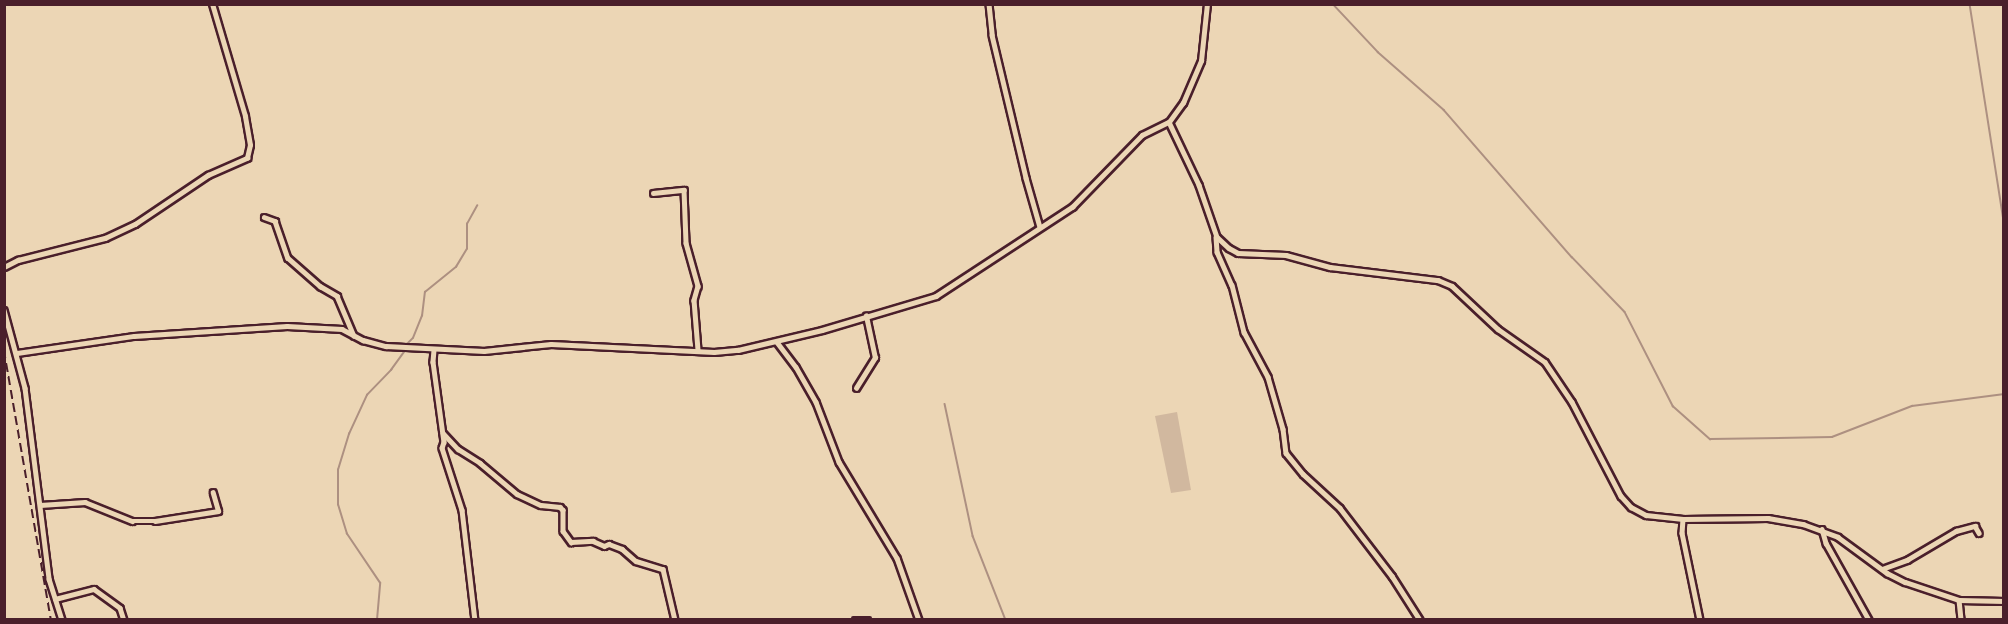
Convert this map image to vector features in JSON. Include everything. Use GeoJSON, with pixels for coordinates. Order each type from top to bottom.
{"type":"FeatureCollection","features":[{"type":"Feature","properties":{"kind":"street"},"geometry":{"type":"LineString","coordinates":[[4,267],[18,260],[105,238],[135,224],[208,175],[247,158],[250,145],[245,116],[212,4]]}},
{"type":"Feature","properties":{"kind":"street"},"geometry":{"type":"LineString","coordinates":[[989,4],[994,45],[1023,169],[1040,226]]}},
{"type":"Feature","properties":{"kind":"street"},"geometry":{"type":"LineString","coordinates":[[16,353],[134,336],[253,328],[332,327],[380,345],[434,350],[484,351],[551,344],[738,350],[777,342],[936,296],[1072,207],[1142,135],[1169,122],[1183,103],[1201,61],[1207,4]]}},
{"type":"Feature","properties":{"kind":"street"},"geometry":{"type":"LineString","coordinates":[[1169,122],[1191,165],[1216,237],[1217,252],[1232,285],[1244,332],[1268,377],[1283,429],[1286,453],[1303,474],[1340,508],[1392,576],[1420,620]]}},
{"type":"Feature","properties":{"kind":"street"},"geometry":{"type":"LineString","coordinates":[[653,193],[684,190],[686,243],[698,286],[694,300],[698,350]]}},
{"type":"Feature","properties":{"kind":"street"},"geometry":{"type":"LineString","coordinates":[[264,217],[275,221],[288,258],[320,286],[337,296],[354,336]]}},
{"type":"Feature","properties":{"kind":"street"},"geometry":{"type":"LineString","coordinates":[[1216,237],[1238,253],[1286,255],[1330,267],[1438,279],[1452,285],[1498,329],[1545,362],[1572,402],[1624,501],[1646,515],[1683,519],[1768,518],[1822,529],[1881,569],[1905,582],[1959,600],[2004,601]]}},
{"type":"Feature","properties":{"kind":"street"},"geometry":{"type":"LineString","coordinates":[[4,310],[25,388],[49,579],[62,620]]}},
{"type":"Feature","properties":{"kind":"street"},"geometry":{"type":"LineString","coordinates":[[856,388],[875,358],[866,316]]}},
{"type":"Feature","properties":{"kind":"street"},"geometry":{"type":"LineString","coordinates":[[777,342],[807,386],[823,417],[839,462],[897,558],[919,619]]}},
{"type":"Feature","properties":{"kind":"street"},"geometry":{"type":"LineString","coordinates":[[434,350],[433,362],[444,456],[462,510],[475,620]]}},
{"type":"Feature","properties":{"kind":"street"},"geometry":{"type":"LineString","coordinates":[[443,433],[458,449],[480,463],[517,494],[541,505],[560,507],[563,531],[571,542],[593,541],[604,546],[609,544],[622,549],[636,561],[660,566],[665,574],[675,620]]}},
{"type":"Feature","properties":{"kind":"street"},"geometry":{"type":"LineString","coordinates":[[40,505],[85,502],[132,521],[155,521],[218,511],[213,493]]}},
{"type":"Feature","properties":{"kind":"street"},"geometry":{"type":"LineString","coordinates":[[1683,519],[1683,533],[1700,620]]}},
{"type":"Feature","properties":{"kind":"street"},"geometry":{"type":"LineString","coordinates":[[1881,569],[1907,560],[1960,530],[1975,526],[1979,533]]}},
{"type":"Feature","properties":{"kind":"street"},"geometry":{"type":"LineString","coordinates":[[1822,529],[1826,543],[1869,620]]}},
{"type":"Feature","properties":{"kind":"street"},"geometry":{"type":"LineString","coordinates":[[55,599],[94,589],[120,608],[124,620]]}},
{"type":"Feature","properties":{"kind":"street"},"geometry":{"type":"LineString","coordinates":[[1959,600],[1961,620]]}},
{"type":"Feature","properties":{"kind":"street"},"geometry":{"type":"LineString","coordinates":[[855,620],[868,620]]}},
{"type":"Feature","properties":{"kind":"shaded area"},"geometry":{"type":"Polygon","coordinates":[[[1177,412],[1191,490],[1171,493],[1155,416],[1177,412]]]}},
{"type":"Feature","properties":{"kind":"waterway"},"geometry":{"type":"LineString","coordinates":[[1333,4],[1378,52],[1444,110],[1572,257],[1625,312],[1673,406],[1710,439],[1832,437],[1912,406],[2004,394]]}},
{"type":"Feature","properties":{"kind":"waterway"},"geometry":{"type":"LineString","coordinates":[[1970,4],[2004,220]]}},
{"type":"Feature","properties":{"kind":"waterway"},"geometry":{"type":"LineString","coordinates":[[407,344],[413,338],[422,316],[425,292],[456,267],[467,249],[467,224],[477,206]]}},
{"type":"Feature","properties":{"kind":"waterway"},"geometry":{"type":"LineString","coordinates":[[377,620],[380,583],[347,534],[338,505],[338,470],[349,434],[367,395],[391,370],[406,349]]}},
{"type":"Feature","properties":{"kind":"waterway"},"geometry":{"type":"LineString","coordinates":[[945,404],[973,536],[1006,620]]}},
{"type":"Feature","properties":{"kind":"railway"},"geometry":{"type":"LineString","coordinates":[[4,350],[51,620]]}}]}
